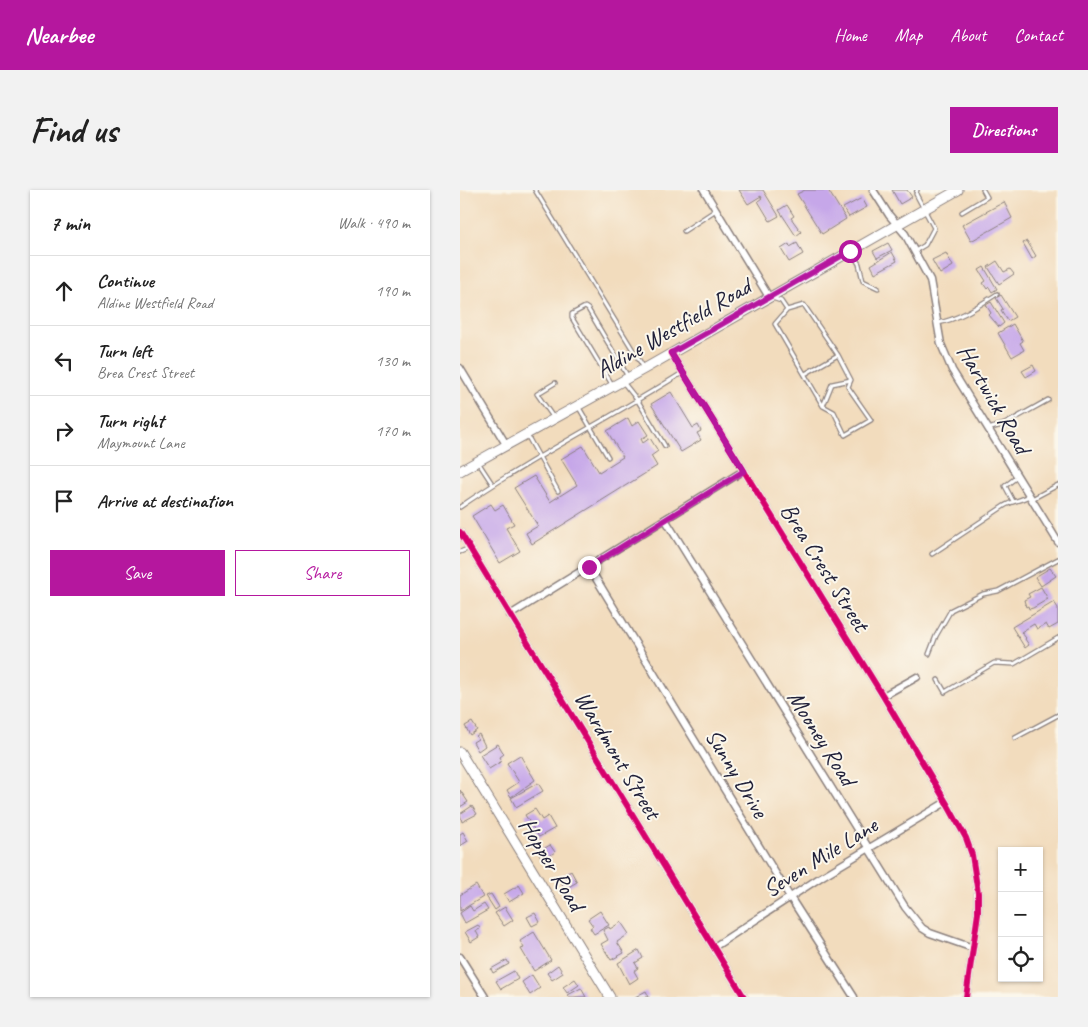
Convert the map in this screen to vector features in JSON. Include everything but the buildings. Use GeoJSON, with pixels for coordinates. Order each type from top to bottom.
{"type":"FeatureCollection","features":[{"type":"Feature","properties":{"kind":"main road","name":"Aldine Westfield Road"},"geometry":{"type":"LineString","coordinates":[[460,471],[644,369],[958,190]]}},
{"type":"Feature","properties":{"kind":"main road","name":"Hopper Road"},"geometry":{"type":"LineString","coordinates":[[460,752],[610,997]]}},
{"type":"Feature","properties":{"kind":"street"},"geometry":{"type":"LineString","coordinates":[[704,190],[769,297]]}},
{"type":"Feature","properties":{"kind":"street","name":"Hartwick Road"},"geometry":{"type":"LineString","coordinates":[[873,190],[905,234],[930,280],[941,344],[952,370],[1058,542]]}},
{"type":"Feature","properties":{"kind":"street","name":"Brea Crest Street"},"geometry":{"type":"LineString","coordinates":[[671,353],[882,696],[966,838],[976,873],[978,913],[966,997]]}},
{"type":"Feature","properties":{"kind":"street"},"geometry":{"type":"LineString","coordinates":[[460,368],[507,446]]}},
{"type":"Feature","properties":{"kind":"street"},"geometry":{"type":"LineString","coordinates":[[510,615],[744,471]]}},
{"type":"Feature","properties":{"kind":"street","name":"Mooney Road"},"geometry":{"type":"LineString","coordinates":[[665,519],[905,907],[922,928],[937,936],[973,948]]}},
{"type":"Feature","properties":{"kind":"street","name":"Wardmont Street"},"geometry":{"type":"LineString","coordinates":[[460,532],[744,997]]}},
{"type":"Feature","properties":{"kind":"street","name":"Sunny Drive"},"geometry":{"type":"LineString","coordinates":[[589,567],[790,897],[854,997]]}},
{"type":"Feature","properties":{"kind":"street"},"geometry":{"type":"LineString","coordinates":[[882,696],[916,677]]}},
{"type":"Feature","properties":{"kind":"street","name":"Seven Mile Lane"},"geometry":{"type":"LineString","coordinates":[[714,947],[821,876],[946,802]]}},
{"type":"Feature","properties":{"kind":"street"},"geometry":{"type":"LineString","coordinates":[[460,957],[484,997]]}},
{"type":"Feature","properties":{"kind":"lane"},"geometry":{"type":"LineString","coordinates":[[535,190],[644,369]]}},
{"type":"Feature","properties":{"kind":"lane"},"geometry":{"type":"LineString","coordinates":[[915,251],[925,245],[934,228],[916,194],[917,190]]}},
{"type":"Feature","properties":{"kind":"lane"},"geometry":{"type":"LineString","coordinates":[[962,212],[987,198],[983,190]]}},
{"type":"Feature","properties":{"kind":"lane"},"geometry":{"type":"LineString","coordinates":[[684,231],[716,210]]}},
{"type":"Feature","properties":{"kind":"lane"},"geometry":{"type":"LineString","coordinates":[[850,251],[859,264],[861,277],[878,288]]}},
{"type":"Feature","properties":{"kind":"lane"},"geometry":{"type":"LineString","coordinates":[[937,324],[950,321],[997,294]]}},
{"type":"Feature","properties":{"kind":"lane"},"geometry":{"type":"LineString","coordinates":[[769,297],[780,301],[787,310]]}},
{"type":"Feature","properties":{"kind":"lane"},"geometry":{"type":"LineString","coordinates":[[804,305],[838,355],[852,380],[848,387],[871,420],[845,435],[834,412],[823,406],[775,324],[787,310],[804,305]]}},
{"type":"Feature","properties":{"kind":"lane"},"geometry":{"type":"LineString","coordinates":[[613,386],[572,318],[572,314],[585,307],[588,309],[665,446]]}},
{"type":"Feature","properties":{"kind":"lane"},"geometry":{"type":"LineString","coordinates":[[805,374],[838,355]]}},
{"type":"Feature","properties":{"kind":"lane"},"geometry":{"type":"LineString","coordinates":[[460,507],[540,457],[638,401],[682,372]]}},
{"type":"Feature","properties":{"kind":"lane"},"geometry":{"type":"LineString","coordinates":[[823,406],[832,384],[852,380]]}},
{"type":"Feature","properties":{"kind":"lane"},"geometry":{"type":"LineString","coordinates":[[554,419],[537,394],[556,383]]}},
{"type":"Feature","properties":{"kind":"lane"},"geometry":{"type":"LineString","coordinates":[[988,429],[1005,424],[1048,400]]}},
{"type":"Feature","properties":{"kind":"lane"},"geometry":{"type":"LineString","coordinates":[[578,406],[608,457]]}},
{"type":"Feature","properties":{"kind":"lane"},"geometry":{"type":"LineString","coordinates":[[527,435],[558,491]]}},
{"type":"Feature","properties":{"kind":"lane"},"geometry":{"type":"LineString","coordinates":[[478,462],[493,485]]}},
{"type":"Feature","properties":{"kind":"lane"},"geometry":{"type":"LineString","coordinates":[[1012,501],[1005,486],[1018,477]]}},
{"type":"Feature","properties":{"kind":"lane"},"geometry":{"type":"LineString","coordinates":[[932,554],[1012,501],[1031,497],[1058,485]]}},
{"type":"Feature","properties":{"kind":"lane"},"geometry":{"type":"LineString","coordinates":[[460,552],[470,548]]}},
{"type":"Feature","properties":{"kind":"lane"},"geometry":{"type":"LineString","coordinates":[[929,654],[936,636],[951,610],[983,594],[998,591],[1058,559]]}},
{"type":"Feature","properties":{"kind":"lane"},"geometry":{"type":"LineString","coordinates":[[938,680],[945,692],[994,663],[1014,664],[1058,638]]}},
{"type":"Feature","properties":{"kind":"lane"},"geometry":{"type":"LineString","coordinates":[[1016,738],[1058,715]]}},
{"type":"Feature","properties":{"kind":"cycle path"},"geometry":{"type":"LineString","coordinates":[[671,353],[883,696],[966,838],[972,855],[978,893],[978,913],[966,997]]}},
{"type":"Feature","properties":{"kind":"cycle path"},"geometry":{"type":"LineString","coordinates":[[460,532],[744,997]]}},
{"type":"Feature","properties":{"kind":"route"},"geometry":{"type":"LineString","coordinates":[[589,567],[744,471],[671,353],[850,251]]}}]}
